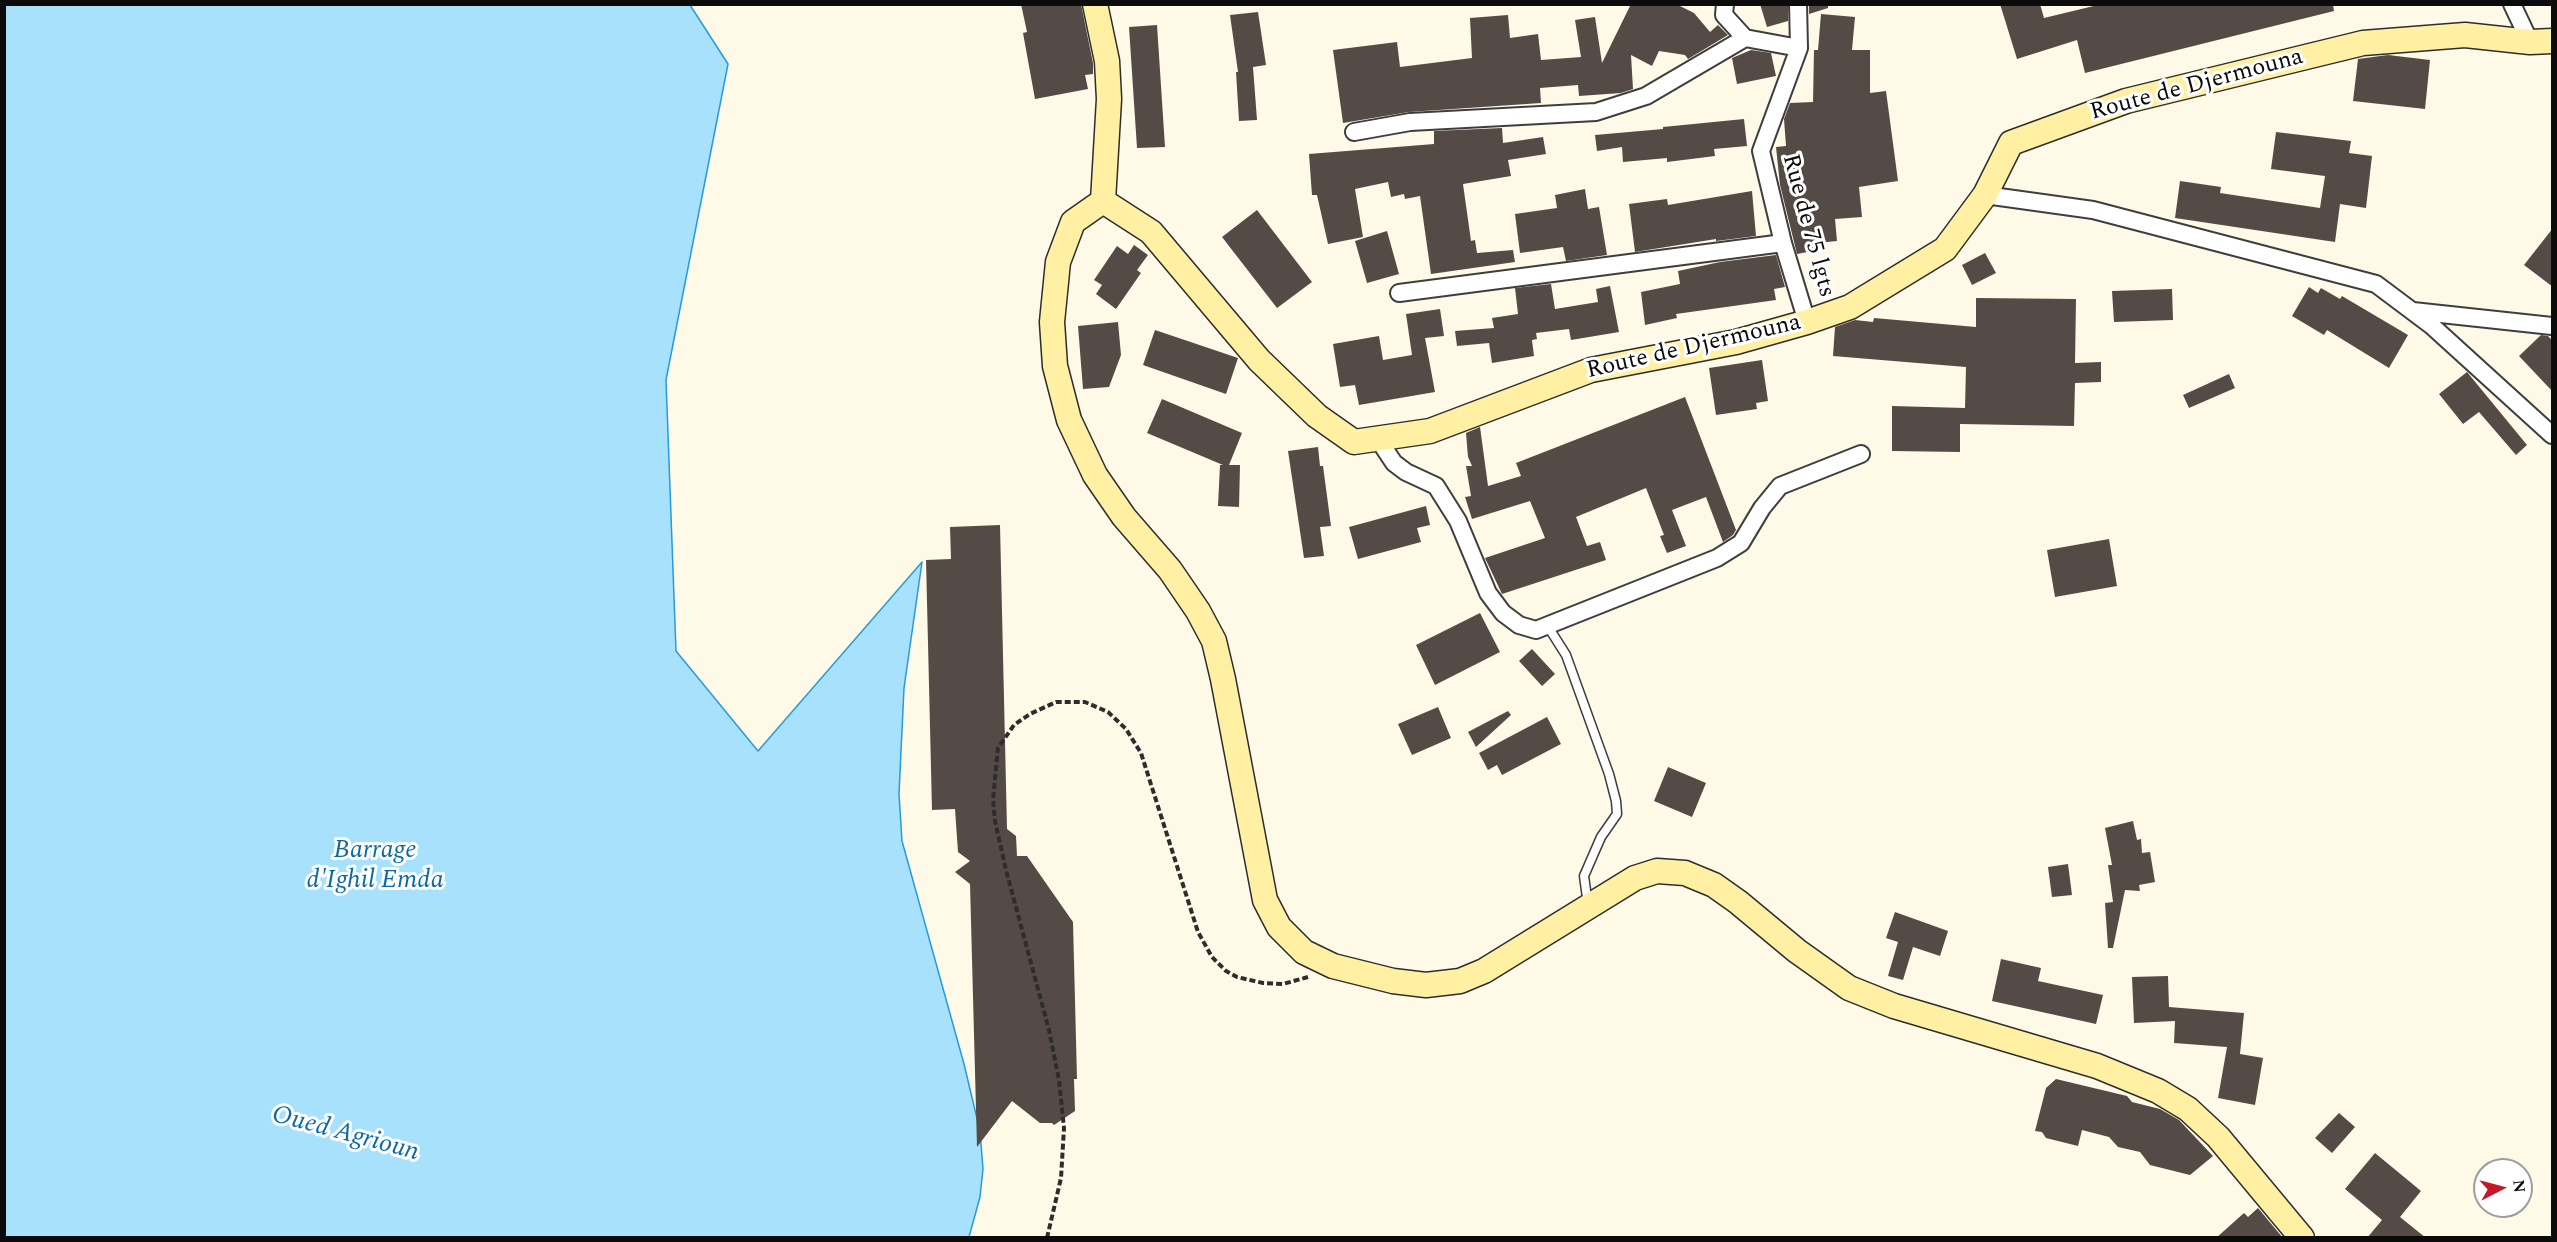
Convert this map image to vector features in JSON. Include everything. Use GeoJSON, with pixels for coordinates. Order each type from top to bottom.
{"type":"FeatureCollection","features":[{"type":"Feature","properties":{"kind":"main road"},"geometry":{"type":"LineString","coordinates":[[1095,4],[1107,61],[1109,99],[1103,201],[1073,222],[1058,262],[1052,322],[1054,366],[1069,420],[1095,475],[1124,517],[1170,570],[1198,611],[1214,641],[1265,900],[1279,927],[1304,952],[1334,966],[1393,981],[1426,985],[1460,981],[1484,971],[1635,878],[1658,871],[1685,873],[1714,885],[1797,951],[1849,988],[1894,1006],[2097,1066],[2158,1091],[2188,1109],[2217,1137],[2302,1238]]}},
{"type":"Feature","properties":{"kind":"main road","name":"Route de Djermouna"},"geometry":{"type":"LineString","coordinates":[[1103,201],[1151,232],[1259,360],[1317,416],[1354,442],[1430,431],[1591,370],[1736,342],[1850,307],[1945,249],[1985,195],[2011,143],[2126,101],[2363,43],[2465,34],[2541,41]]}},
{"type":"Feature","properties":{"kind":"street"},"geometry":{"type":"LineString","coordinates":[[1725,4],[1724,15],[1745,38],[1799,48]]}},
{"type":"Feature","properties":{"kind":"street","name":"Rue de 75 lgts"},"geometry":{"type":"LineString","coordinates":[[1798,4],[1799,48],[1761,151],[1783,243],[1807,322]]}},
{"type":"Feature","properties":{"kind":"street"},"geometry":{"type":"LineString","coordinates":[[2511,4],[2541,41]]}},
{"type":"Feature","properties":{"kind":"street"},"geometry":{"type":"LineString","coordinates":[[1354,132],[1410,122],[1596,112],[1646,96],[1745,38]]}},
{"type":"Feature","properties":{"kind":"street"},"geometry":{"type":"LineString","coordinates":[[1985,195],[2093,210],[2211,243],[2376,284],[2432,326],[2553,435]]}},
{"type":"Feature","properties":{"kind":"street"},"geometry":{"type":"LineString","coordinates":[[1399,294],[1783,243]]}},
{"type":"Feature","properties":{"kind":"street"},"geometry":{"type":"LineString","coordinates":[[2412,311],[2553,326]]}},
{"type":"Feature","properties":{"kind":"street"},"geometry":{"type":"LineString","coordinates":[[1378,439],[1394,463],[1406,472],[1436,486],[1458,521],[1488,593],[1503,613],[1519,625],[1536,630],[1716,558],[1741,543],[1762,508],[1780,486],[1861,454]]}},
{"type":"Feature","properties":{"kind":"lane"},"geometry":{"type":"LineString","coordinates":[[1547,625],[1566,655],[1609,774],[1616,801],[1617,814],[1600,837],[1584,876],[1588,907]]}},
{"type":"Feature","properties":{"kind":"path"},"geometry":{"type":"LineString","coordinates":[[1047,1238],[1061,1178],[1064,1128],[1059,1080],[1049,1030],[1006,870],[995,821],[993,799],[998,748],[1014,725],[1030,714],[1056,702],[1085,702],[1108,712],[1126,729],[1141,753],[1198,932],[1212,957],[1226,971],[1237,977],[1282,984],[1334,966]]}},
{"type":"Feature","properties":{"kind":"water","name":"Barrage d'Ighil Emda"},"geometry":{"type":"Polygon","coordinates":[[[5,5],[690,5],[728,64],[666,380],[676,651],[758,751],[922,562],[904,688],[899,794],[902,841],[964,1064],[980,1131],[983,1169],[980,1197],[969,1237],[5,1238],[5,5]]]}},
{"type":"Feature","properties":{"kind":"building"},"geometry":{"type":"Polygon","coordinates":[[[1021,4],[1081,4],[1093,63],[1093,74],[1085,75],[1088,89],[1035,99],[1023,33],[1027,32],[1021,4]]]}},
{"type":"Feature","properties":{"kind":"building"},"geometry":{"type":"Polygon","coordinates":[[[1631,4],[1676,4],[1694,13],[1710,32],[1718,25],[1728,35],[1688,59],[1685,55],[1659,51],[1652,66],[1631,55],[1633,89],[1621,93],[1579,96],[1578,85],[1540,88],[1541,103],[1409,112],[1343,123],[1333,50],[1397,42],[1400,67],[1472,58],[1470,18],[1508,15],[1510,38],[1538,34],[1541,60],[1581,57],[1575,20],[1595,17],[1602,63],[1631,4]]]}},
{"type":"Feature","properties":{"kind":"building"},"geometry":{"type":"Polygon","coordinates":[[[1760,4],[1788,4],[1788,21],[1767,27],[1760,4]]]}},
{"type":"Feature","properties":{"kind":"building"},"geometry":{"type":"Polygon","coordinates":[[[1809,4],[1828,4],[1828,8],[1809,14],[1809,4]]]}},
{"type":"Feature","properties":{"kind":"building"},"geometry":{"type":"Polygon","coordinates":[[[2000,4],[2040,4],[2044,18],[2102,4],[2333,4],[2334,11],[2085,73],[2077,40],[2017,59],[2000,4]]]}},
{"type":"Feature","properties":{"kind":"building"},"geometry":{"type":"Polygon","coordinates":[[[1258,12],[1266,65],[1253,67],[1257,120],[1239,121],[1236,72],[1238,72],[1230,15],[1258,12]]]}},
{"type":"Feature","properties":{"kind":"building"},"geometry":{"type":"Polygon","coordinates":[[[1821,14],[1855,17],[1852,50],[1870,50],[1870,93],[1886,91],[1898,181],[1859,187],[1862,217],[1835,219],[1837,241],[1817,243],[1818,250],[1797,254],[1780,185],[1776,147],[1786,146],[1784,119],[1790,103],[1813,102],[1814,50],[1818,50],[1821,14]]]}},
{"type":"Feature","properties":{"kind":"building"},"geometry":{"type":"Polygon","coordinates":[[[1157,25],[1165,147],[1137,148],[1129,27],[1157,25]]]}},
{"type":"Feature","properties":{"kind":"building"},"geometry":{"type":"Polygon","coordinates":[[[1751,50],[1771,53],[1776,76],[1737,84],[1732,58],[1751,50]]]}},
{"type":"Feature","properties":{"kind":"building"},"geometry":{"type":"Polygon","coordinates":[[[2388,55],[2430,60],[2425,109],[2353,101],[2358,59],[2388,55]]]}},
{"type":"Feature","properties":{"kind":"building"},"geometry":{"type":"Polygon","coordinates":[[[1744,119],[1747,146],[1714,149],[1715,156],[1667,162],[1667,158],[1623,162],[1622,147],[1597,151],[1595,135],[1744,119]]]}},
{"type":"Feature","properties":{"kind":"building"},"geometry":{"type":"Polygon","coordinates":[[[1502,128],[1503,143],[1543,137],[1546,154],[1508,160],[1511,176],[1463,184],[1471,241],[1475,240],[1477,253],[1513,250],[1515,262],[1431,274],[1420,196],[1405,199],[1404,194],[1391,197],[1388,182],[1355,189],[1363,237],[1328,244],[1317,195],[1312,195],[1309,154],[1434,144],[1434,131],[1502,128]]]}},
{"type":"Feature","properties":{"kind":"building"},"geometry":{"type":"Polygon","coordinates":[[[2276,132],[2351,141],[2349,153],[2372,156],[2366,208],[2340,204],[2335,242],[2175,218],[2180,181],[2221,187],[2220,193],[2320,208],[2325,176],[2271,169],[2276,132]]]}},
{"type":"Feature","properties":{"kind":"building"},"geometry":{"type":"Polygon","coordinates":[[[1585,189],[1588,209],[1599,207],[1607,255],[1566,261],[1563,247],[1520,253],[1515,214],[1557,208],[1555,195],[1585,189]]]}},
{"type":"Feature","properties":{"kind":"building"},"geometry":{"type":"Polygon","coordinates":[[[1752,191],[1756,236],[1716,241],[1716,239],[1635,252],[1629,204],[1667,199],[1668,205],[1752,191]]]}},
{"type":"Feature","properties":{"kind":"building"},"geometry":{"type":"Polygon","coordinates":[[[1257,210],[1312,282],[1277,308],[1222,237],[1257,210]]]}},
{"type":"Feature","properties":{"kind":"building"},"geometry":{"type":"Polygon","coordinates":[[[2553,228],[2553,287],[2524,265],[2553,228]]]}},
{"type":"Feature","properties":{"kind":"building"},"geometry":{"type":"Polygon","coordinates":[[[1387,231],[1399,274],[1367,283],[1355,241],[1387,231]]]}},
{"type":"Feature","properties":{"kind":"building"},"geometry":{"type":"Polygon","coordinates":[[[1134,245],[1148,255],[1137,270],[1141,273],[1116,309],[1096,294],[1102,285],[1094,280],[1117,246],[1128,254],[1134,245]]]}},
{"type":"Feature","properties":{"kind":"building"},"geometry":{"type":"Polygon","coordinates":[[[1985,253],[1996,273],[1972,285],[1962,265],[1985,253]]]}},
{"type":"Feature","properties":{"kind":"building"},"geometry":{"type":"Polygon","coordinates":[[[1776,255],[1785,287],[1774,289],[1776,300],[1676,314],[1677,318],[1645,325],[1641,292],[1680,284],[1678,271],[1720,262],[1776,255]]]}},
{"type":"Feature","properties":{"kind":"building"},"geometry":{"type":"Polygon","coordinates":[[[1551,284],[1555,309],[1598,302],[1596,289],[1610,286],[1619,332],[1571,340],[1569,329],[1536,333],[1537,339],[1532,340],[1534,356],[1492,363],[1489,343],[1457,346],[1455,331],[1494,328],[1492,318],[1518,314],[1515,288],[1551,284]]]}},
{"type":"Feature","properties":{"kind":"building"},"geometry":{"type":"Polygon","coordinates":[[[2309,287],[2318,293],[2321,288],[2340,299],[2342,296],[2408,335],[2389,368],[2327,330],[2324,335],[2292,316],[2309,287]]]}},
{"type":"Feature","properties":{"kind":"building"},"geometry":{"type":"Polygon","coordinates":[[[2172,289],[2173,320],[2114,322],[2112,291],[2172,289]]]}},
{"type":"Feature","properties":{"kind":"building"},"geometry":{"type":"Polygon","coordinates":[[[1976,298],[2076,299],[2075,363],[2101,362],[2101,382],[2075,383],[2074,426],[1960,424],[1960,452],[1892,451],[1892,406],[1965,408],[1966,367],[1833,356],[1835,327],[1855,320],[1873,322],[1874,318],[1976,327],[1976,298]]]}},
{"type":"Feature","properties":{"kind":"building"},"geometry":{"type":"Polygon","coordinates":[[[1440,309],[1444,336],[1425,338],[1435,392],[1359,405],[1355,385],[1340,387],[1333,344],[1379,336],[1383,360],[1412,355],[1406,314],[1440,309]]]}},
{"type":"Feature","properties":{"kind":"building"},"geometry":{"type":"Polygon","coordinates":[[[1118,322],[1121,355],[1109,387],[1083,389],[1078,326],[1118,322]]]}},
{"type":"Feature","properties":{"kind":"building"},"geometry":{"type":"Polygon","coordinates":[[[1155,330],[1238,358],[1226,394],[1143,365],[1155,330]]]}},
{"type":"Feature","properties":{"kind":"building"},"geometry":{"type":"Polygon","coordinates":[[[2541,335],[2548,336],[2553,341],[2553,392],[2519,356],[2541,335]]]}},
{"type":"Feature","properties":{"kind":"building"},"geometry":{"type":"Polygon","coordinates":[[[1762,360],[1768,401],[1756,403],[1757,409],[1716,415],[1709,368],[1762,360]]]}},
{"type":"Feature","properties":{"kind":"building"},"geometry":{"type":"Polygon","coordinates":[[[2467,372],[2527,445],[2516,455],[2479,412],[2463,424],[2439,394],[2467,372]]]}},
{"type":"Feature","properties":{"kind":"building"},"geometry":{"type":"Polygon","coordinates":[[[2229,374],[2235,388],[2189,408],[2183,395],[2229,374]]]}},
{"type":"Feature","properties":{"kind":"building"},"geometry":{"type":"Polygon","coordinates":[[[1685,397],[1736,530],[1733,535],[1723,542],[1706,497],[1672,510],[1686,546],[1667,553],[1660,536],[1664,535],[1646,488],[1576,517],[1587,546],[1600,542],[1606,560],[1502,594],[1485,558],[1545,538],[1530,501],[1472,519],[1465,497],[1471,496],[1466,466],[1472,466],[1468,457],[1466,433],[1480,427],[1488,486],[1521,476],[1516,463],[1685,397]]]}},
{"type":"Feature","properties":{"kind":"building"},"geometry":{"type":"Polygon","coordinates":[[[1162,399],[1242,433],[1229,465],[1240,465],[1239,507],[1218,506],[1220,465],[1223,465],[1147,433],[1162,399]]]}},
{"type":"Feature","properties":{"kind":"building"},"geometry":{"type":"Polygon","coordinates":[[[1318,447],[1320,466],[1323,466],[1331,526],[1320,527],[1324,556],[1304,558],[1288,451],[1318,447]]]}},
{"type":"Feature","properties":{"kind":"building"},"geometry":{"type":"Polygon","coordinates":[[[1426,506],[1430,525],[1417,528],[1421,542],[1358,559],[1349,527],[1426,506]]]}},
{"type":"Feature","properties":{"kind":"building"},"geometry":{"type":"Polygon","coordinates":[[[1000,525],[1007,829],[1016,836],[1017,856],[1027,856],[1073,922],[1077,1079],[1074,1079],[1075,1111],[1054,1125],[1040,1123],[1012,1101],[977,1147],[970,884],[955,872],[970,861],[958,852],[955,809],[932,810],[926,560],[951,559],[950,527],[1000,525]]]}},
{"type":"Feature","properties":{"kind":"building"},"geometry":{"type":"Polygon","coordinates":[[[2109,539],[2117,586],[2055,597],[2047,550],[2109,539]]]}},
{"type":"Feature","properties":{"kind":"building"},"geometry":{"type":"Polygon","coordinates":[[[1480,613],[1500,652],[1435,685],[1416,645],[1480,613]]]}},
{"type":"Feature","properties":{"kind":"building"},"geometry":{"type":"Polygon","coordinates":[[[1532,649],[1555,674],[1542,686],[1519,661],[1532,649]]]}},
{"type":"Feature","properties":{"kind":"building"},"geometry":{"type":"Polygon","coordinates":[[[1438,707],[1451,738],[1412,755],[1398,724],[1438,707]]]}},
{"type":"Feature","properties":{"kind":"building"},"geometry":{"type":"Polygon","coordinates":[[[1508,711],[1511,715],[1476,747],[1468,732],[1508,711]]]}},
{"type":"Feature","properties":{"kind":"building"},"geometry":{"type":"Polygon","coordinates":[[[1547,717],[1561,744],[1502,775],[1497,765],[1488,770],[1479,753],[1547,717]]]}},
{"type":"Feature","properties":{"kind":"building"},"geometry":{"type":"Polygon","coordinates":[[[1668,767],[1706,783],[1692,817],[1654,801],[1668,767]]]}},
{"type":"Feature","properties":{"kind":"building"},"geometry":{"type":"Polygon","coordinates":[[[2133,821],[2137,840],[2141,839],[2142,853],[2150,852],[2155,882],[2139,885],[2140,891],[2125,890],[2113,948],[2108,948],[2105,903],[2113,902],[2108,865],[2112,865],[2105,828],[2133,821]]]}},
{"type":"Feature","properties":{"kind":"building"},"geometry":{"type":"Polygon","coordinates":[[[2068,864],[2072,895],[2052,897],[2048,867],[2068,864]]]}},
{"type":"Feature","properties":{"kind":"building"},"geometry":{"type":"Polygon","coordinates":[[[1895,912],[1948,931],[1940,956],[1913,947],[1903,980],[1888,976],[1898,942],[1886,938],[1895,912]]]}},
{"type":"Feature","properties":{"kind":"building"},"geometry":{"type":"Polygon","coordinates":[[[2001,959],[2041,968],[2038,981],[2103,995],[2096,1024],[1992,1001],[2001,959]]]}},
{"type":"Feature","properties":{"kind":"building"},"geometry":{"type":"Polygon","coordinates":[[[2168,976],[2169,1007],[2244,1013],[2240,1054],[2263,1058],[2255,1105],[2218,1098],[2227,1047],[2174,1043],[2175,1021],[2134,1023],[2132,977],[2168,976]]]}},
{"type":"Feature","properties":{"kind":"building"},"geometry":{"type":"Polygon","coordinates":[[[2056,1079],[2127,1096],[2132,1102],[2160,1109],[2179,1120],[2213,1156],[2190,1175],[2150,1165],[2140,1152],[2118,1147],[2109,1137],[2082,1130],[2078,1146],[2046,1138],[2042,1132],[2035,1131],[2046,1088],[2056,1079]]]}},
{"type":"Feature","properties":{"kind":"building"},"geometry":{"type":"Polygon","coordinates":[[[2339,1113],[2355,1127],[2332,1153],[2315,1138],[2339,1113]]]}},
{"type":"Feature","properties":{"kind":"building"},"geometry":{"type":"Polygon","coordinates":[[[2375,1153],[2421,1191],[2400,1217],[2426,1238],[2367,1238],[2382,1220],[2345,1189],[2375,1153]]]}},
{"type":"Feature","properties":{"kind":"building"},"geometry":{"type":"Polygon","coordinates":[[[2258,1208],[2283,1238],[2216,1238],[2244,1213],[2248,1217],[2258,1208]]]}},
{"type":"Feature","properties":{"kind":"water label","name":"Oued Agrioun"},"geometry":{"type":"Point","coordinates":[345,1135]}}]}
